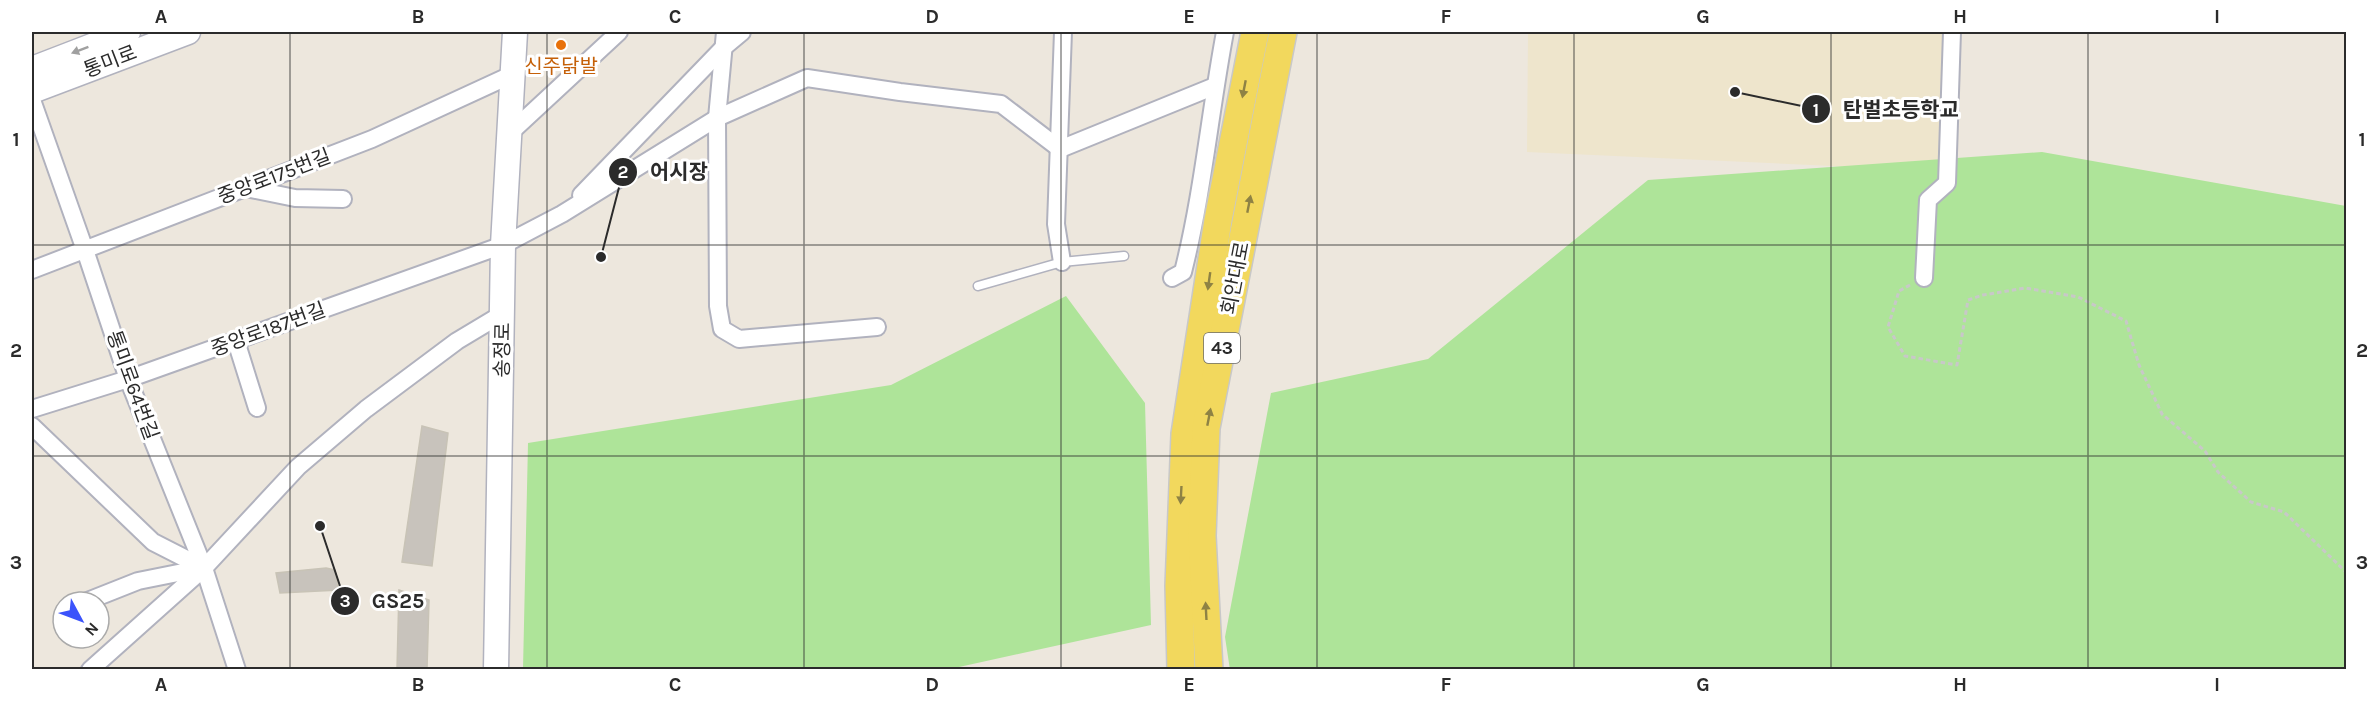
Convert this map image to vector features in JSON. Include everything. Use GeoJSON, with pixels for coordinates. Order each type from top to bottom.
{"type":"FeatureCollection","features":[{"type":"Feature","properties":{"kind":"main road","name":"회안대로"},"geometry":{"type":"LineString","coordinates":[[1181,669],[1179,575],[1185,434],[1218,220],[1255,32]]}},
{"type":"Feature","properties":{"kind":"main road","name":"회안대로"},"geometry":{"type":"LineString","coordinates":[[1209,669],[1202,536],[1206,428],[1283,32]]}},
{"type":"Feature","properties":{"kind":"street","name":"통미로"},"geometry":{"type":"LineString","coordinates":[[32,69],[128,32]]}},
{"type":"Feature","properties":{"kind":"street","name":"통미로"},"geometry":{"type":"LineString","coordinates":[[32,91],[188,32]]}},
{"type":"Feature","properties":{"kind":"street","name":"송정로"},"geometry":{"type":"LineString","coordinates":[[496,669],[503,244],[515,32]]}},
{"type":"Feature","properties":{"kind":"street"},"geometry":{"type":"LineString","coordinates":[[509,135],[620,32]]}},
{"type":"Feature","properties":{"kind":"street"},"geometry":{"type":"LineString","coordinates":[[562,214],[724,39],[742,32]]}},
{"type":"Feature","properties":{"kind":"street"},"geometry":{"type":"LineString","coordinates":[[1062,262],[1056,224],[1063,32]]}},
{"type":"Feature","properties":{"kind":"street"},"geometry":{"type":"LineString","coordinates":[[1172,278],[1183,272],[1191,242],[1225,32]]}},
{"type":"Feature","properties":{"kind":"street"},"geometry":{"type":"LineString","coordinates":[[1924,278],[1928,200],[1947,183],[1952,32]]}},
{"type":"Feature","properties":{"kind":"street"},"geometry":{"type":"LineString","coordinates":[[724,39],[717,118],[718,306],[722,329],[739,339],[876,327]]}},
{"type":"Feature","properties":{"kind":"street","name":"중앙로175번길"},"geometry":{"type":"LineString","coordinates":[[32,270],[372,139],[513,74]]}},
{"type":"Feature","properties":{"kind":"street"},"geometry":{"type":"LineString","coordinates":[[562,214],[717,118],[807,78],[1000,104],[1060,149]]}},
{"type":"Feature","properties":{"kind":"street"},"geometry":{"type":"LineString","coordinates":[[1060,149],[1215,86]]}},
{"type":"Feature","properties":{"kind":"street","name":"통미로64번길"},"geometry":{"type":"LineString","coordinates":[[32,100],[128,379],[204,567],[237,669]]}},
{"type":"Feature","properties":{"kind":"street"},"geometry":{"type":"LineString","coordinates":[[246,188],[295,198],[342,199]]}},
{"type":"Feature","properties":{"kind":"street","name":"중앙로187번길"},"geometry":{"type":"LineString","coordinates":[[32,409],[128,379],[503,244],[562,214]]}},
{"type":"Feature","properties":{"kind":"street"},"geometry":{"type":"LineString","coordinates":[[90,669],[204,567],[298,467],[366,409],[457,341],[502,314]]}},
{"type":"Feature","properties":{"kind":"street"},"geometry":{"type":"LineString","coordinates":[[236,341],[257,408]]}},
{"type":"Feature","properties":{"kind":"street"},"geometry":{"type":"LineString","coordinates":[[32,426],[153,542],[204,567]]}},
{"type":"Feature","properties":{"kind":"street"},"geometry":{"type":"LineString","coordinates":[[111,592],[138,581],[204,567]]}},
{"type":"Feature","properties":{"kind":"lane"},"geometry":{"type":"LineString","coordinates":[[978,286],[1062,262],[1124,256]]}},
{"type":"Feature","properties":{"kind":"path"},"geometry":{"type":"LineString","coordinates":[[32,33],[39,32]]}},
{"type":"Feature","properties":{"kind":"path"},"geometry":{"type":"LineString","coordinates":[[1924,278],[1899,291],[1888,327],[1905,356],[1957,365],[1968,300],[1983,295],[2025,288],[2078,297],[2126,321],[2139,365],[2162,414],[2205,451],[2218,472],[2251,502],[2284,512],[2346,572]]}},
{"type":"Feature","properties":{"kind":"shaded area"},"geometry":{"type":"Polygon","coordinates":[[[1528,32],[1944,32],[1941,171],[1527,152],[1528,32]]]}},
{"type":"Feature","properties":{"kind":"green space"},"geometry":{"type":"Polygon","coordinates":[[[2042,152],[2346,206],[2346,669],[1230,670],[1225,637],[1271,393],[1428,359],[1648,180],[2042,152]]]}},
{"type":"Feature","properties":{"kind":"green space"},"geometry":{"type":"Polygon","coordinates":[[[1066,296],[1145,403],[1151,625],[950,669],[523,669],[528,443],[891,385],[1066,296]]]}},
{"type":"Feature","properties":{"kind":"building"},"geometry":{"type":"Polygon","coordinates":[[[422,426],[448,433],[432,566],[402,562],[422,426]]]}},
{"type":"Feature","properties":{"kind":"building"},"geometry":{"type":"Polygon","coordinates":[[[326,568],[335,570],[339,590],[280,593],[276,573],[326,568]]]}},
{"type":"Feature","properties":{"kind":"building"},"geometry":{"type":"Polygon","coordinates":[[[399,590],[429,600],[427,669],[397,669],[399,590]]]}},
{"type":"Feature","properties":{"kind":"place","name":"신주닭발"},"geometry":{"type":"Point","coordinates":[561,45]}},
{"type":"Feature","properties":{"kind":"place","name":"탄벌초등학교"},"geometry":{"type":"Point","coordinates":[1735,92]}},
{"type":"Feature","properties":{"kind":"place","name":"어시장"},"geometry":{"type":"Point","coordinates":[601,257]}},
{"type":"Feature","properties":{"kind":"place","name":"GS25"},"geometry":{"type":"Point","coordinates":[320,526]}}]}
